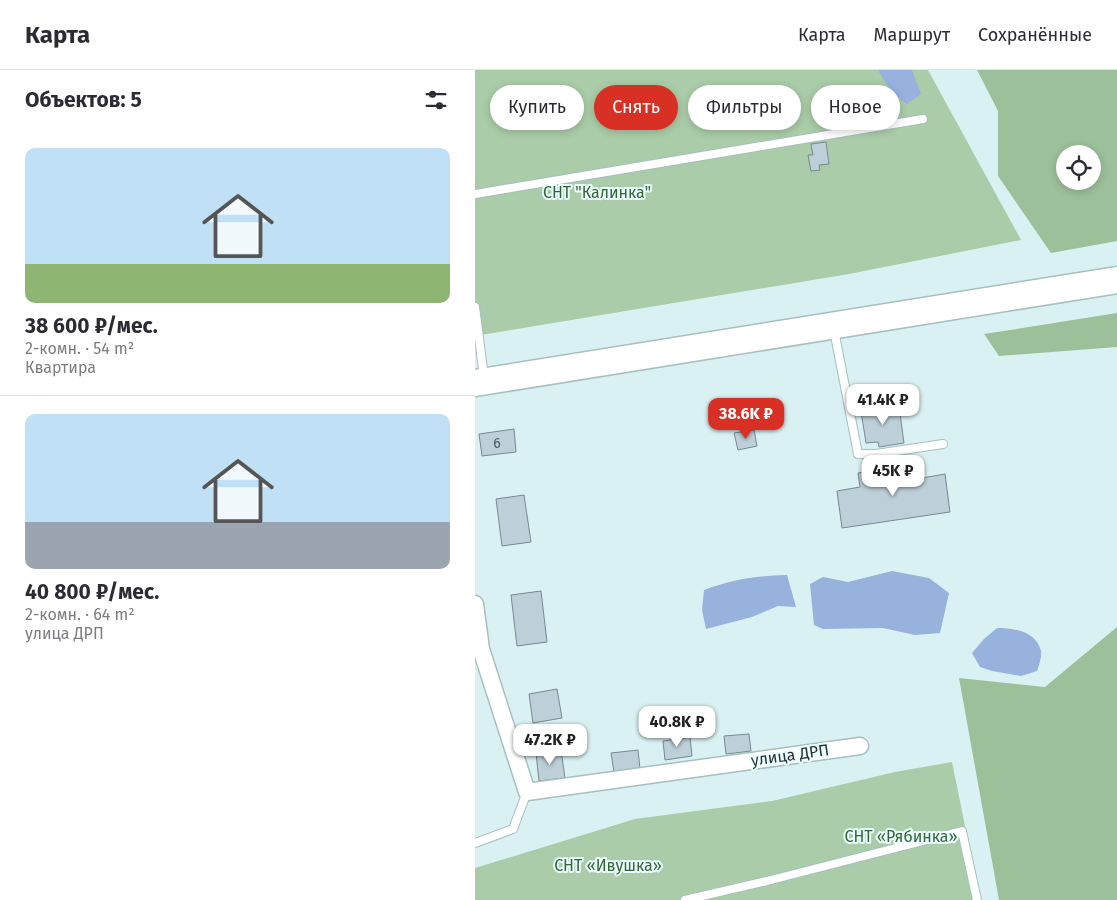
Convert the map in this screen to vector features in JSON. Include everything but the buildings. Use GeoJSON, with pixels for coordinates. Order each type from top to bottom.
{"type":"FeatureCollection","features":[{"type":"Feature","properties":{"kind":"highway"},"geometry":{"type":"LineString","coordinates":[[480,382],[1117,280]]}},
{"type":"Feature","properties":{"kind":"street"},"geometry":{"type":"LineString","coordinates":[[475,604],[481,649],[527,792]]}},
{"type":"Feature","properties":{"kind":"street","name":"улица ДРП"},"geometry":{"type":"LineString","coordinates":[[527,792],[860,746]]}},
{"type":"Feature","properties":{"kind":"lane"},"geometry":{"type":"LineString","coordinates":[[475,194],[923,119]]}},
{"type":"Feature","properties":{"kind":"lane"},"geometry":{"type":"LineString","coordinates":[[475,306],[480,382]]}},
{"type":"Feature","properties":{"kind":"lane"},"geometry":{"type":"LineString","coordinates":[[833,326],[858,454],[876,454],[943,444]]}},
{"type":"Feature","properties":{"kind":"lane"},"geometry":{"type":"LineString","coordinates":[[475,843],[513,829],[527,792]]}},
{"type":"Feature","properties":{"kind":"lane"},"geometry":{"type":"LineString","coordinates":[[685,900],[962,831],[977,900]]}},
{"type":"Feature","properties":{"kind":"green space","name":"СНТ \"Калинка\""},"geometry":{"type":"Polygon","coordinates":[[[475,70],[928,70],[1021,240],[849,274],[475,336],[475,70]]]}},
{"type":"Feature","properties":{"kind":"green space"},"geometry":{"type":"Polygon","coordinates":[[[977,70],[1117,70],[1117,241],[1051,253],[998,176],[998,111],[977,70]]]}},
{"type":"Feature","properties":{"kind":"green space"},"geometry":{"type":"Polygon","coordinates":[[[1117,313],[1117,347],[999,356],[984,334],[1117,313]]]}},
{"type":"Feature","properties":{"kind":"green space"},"geometry":{"type":"Polygon","coordinates":[[[1117,627],[1117,900],[999,900],[959,678],[1045,687],[1117,627]]]}},
{"type":"Feature","properties":{"kind":"green space","name":"СНТ «Рябинка»"},"geometry":{"type":"Polygon","coordinates":[[[952,762],[980,900],[475,900],[475,868],[635,819],[772,801],[895,772],[952,762]]]}},
{"type":"Feature","properties":{"kind":"water"},"geometry":{"type":"Polygon","coordinates":[[[878,70],[912,70],[921,94],[907,104],[900,99],[900,85],[887,85],[878,70]]]}},
{"type":"Feature","properties":{"kind":"water"},"geometry":{"type":"Polygon","coordinates":[[[892,571],[929,578],[949,593],[940,633],[915,635],[883,628],[823,629],[814,625],[810,584],[823,577],[848,582],[892,571]]]}},
{"type":"Feature","properties":{"kind":"water"},"geometry":{"type":"Polygon","coordinates":[[[787,575],[796,607],[778,606],[752,617],[706,629],[702,610],[704,590],[745,579],[787,575]]]}},
{"type":"Feature","properties":{"kind":"water"},"geometry":{"type":"Polygon","coordinates":[[[997,628],[1017,630],[1034,639],[1041,651],[1037,671],[1021,676],[980,667],[972,653],[997,628]]]}},
{"type":"Feature","properties":{"kind":"park label","name":"СНТ «Ивушка»"},"geometry":{"type":"Point","coordinates":[608,865]}}]}
